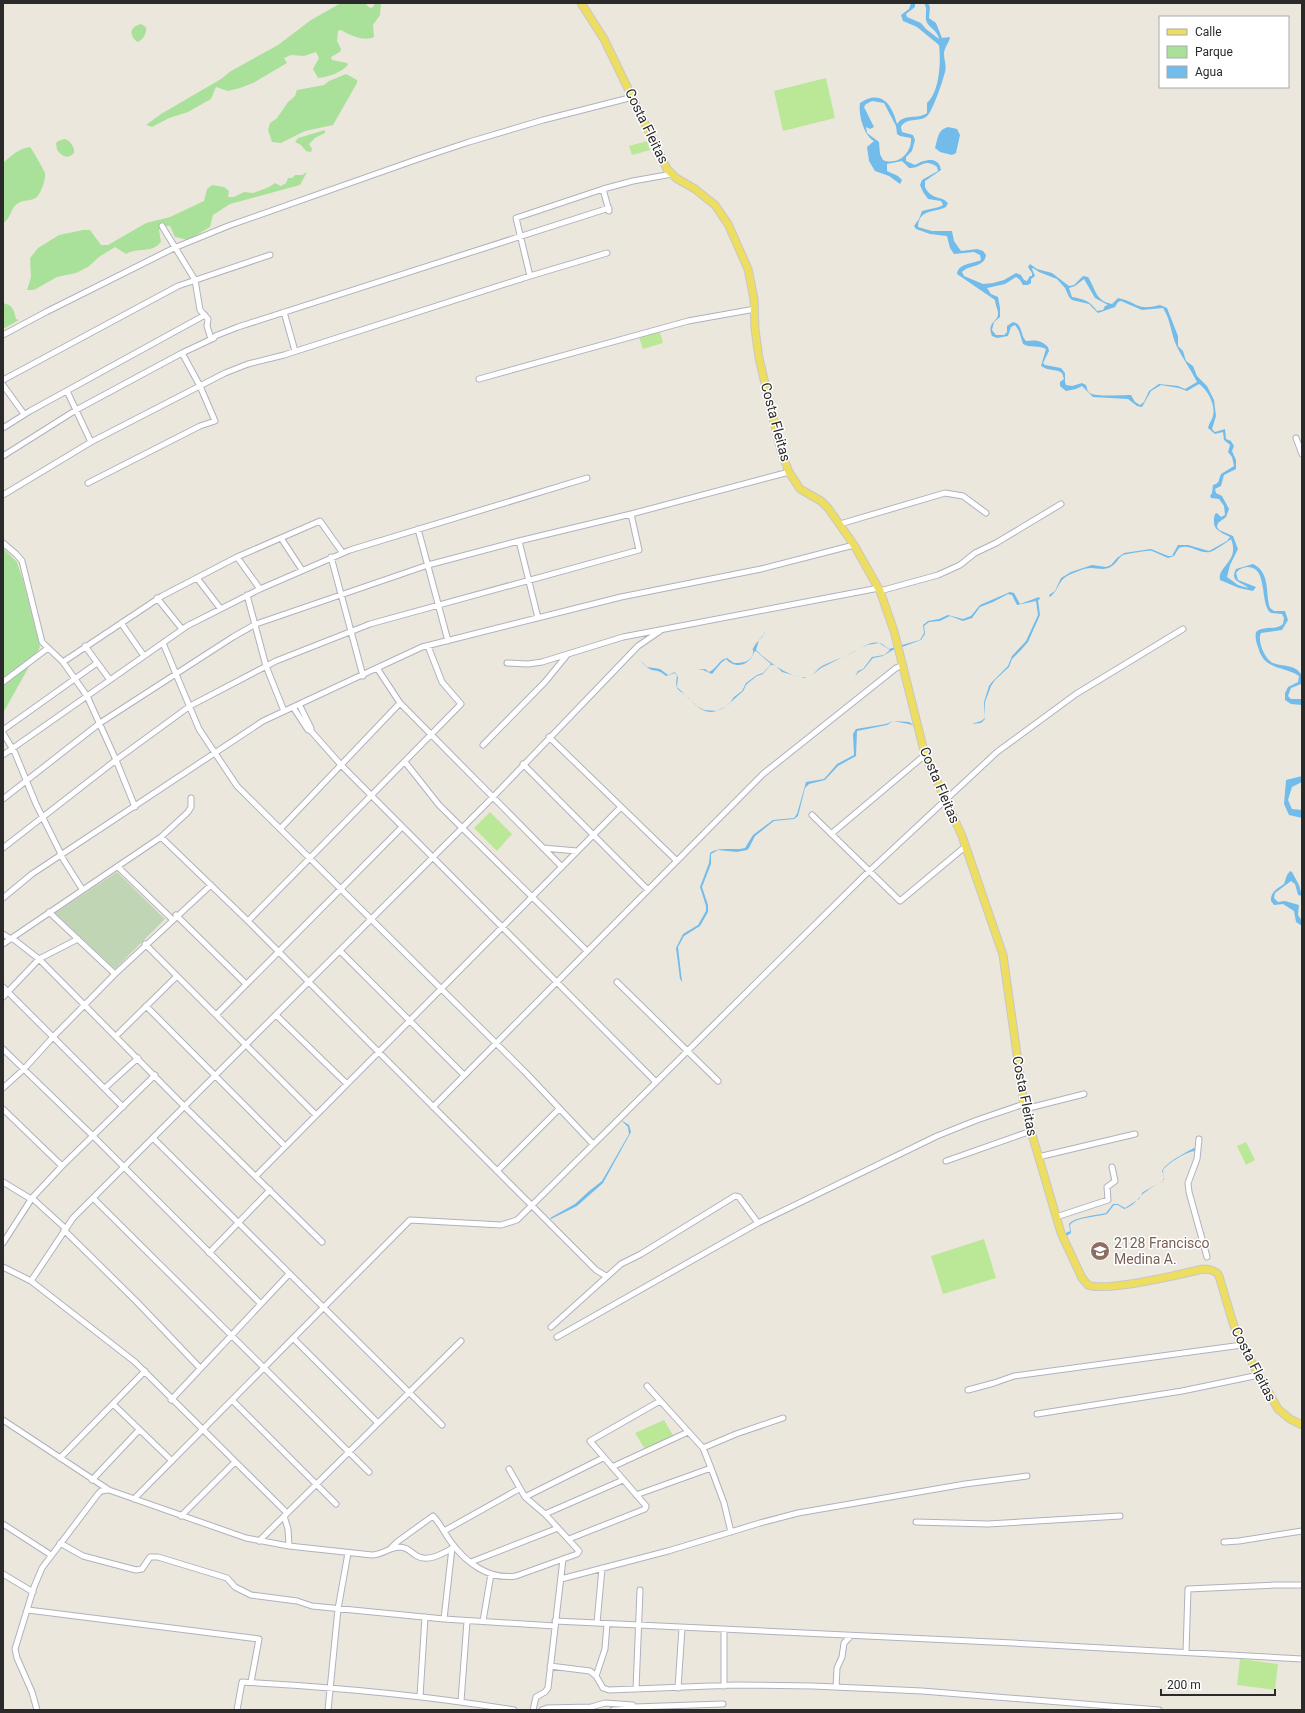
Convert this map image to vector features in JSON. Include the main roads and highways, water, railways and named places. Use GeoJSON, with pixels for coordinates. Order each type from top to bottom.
{"type":"FeatureCollection","features":[{"type":"Feature","properties":{"kind":"main road","name":"Costa Fleitas"},"geometry":{"type":"LineString","coordinates":[[581,3],[604,39],[634,97],[662,160],[672,174],[710,200],[720,212],[734,238],[748,269],[755,309],[759,358],[781,451],[789,472],[800,489],[824,505],[840,524],[880,589],[904,666],[925,755],[966,846],[1005,964],[1025,1106],[1031,1131],[1061,1233],[1082,1278],[1092,1287],[1139,1282],[1209,1269],[1216,1272],[1219,1276],[1233,1323],[1242,1346],[1278,1409],[1285,1416],[1301,1424]]}},
{"type":"Feature","properties":{"kind":"water"},"geometry":{"type":"Polygon","coordinates":[[[911,3],[915,3],[915,7],[906,14],[907,17],[921,23],[939,39],[926,20],[926,9],[924,3],[928,3],[930,7],[929,18],[936,23],[942,38],[950,37],[944,52],[945,72],[931,110],[926,117],[906,122],[901,127],[902,132],[913,135],[915,140],[912,151],[906,157],[906,161],[915,165],[926,160],[930,160],[937,162],[940,165],[941,170],[925,181],[925,187],[931,194],[948,203],[946,207],[942,209],[924,214],[919,221],[918,227],[932,231],[952,231],[954,241],[961,251],[977,249],[983,251],[986,255],[983,262],[962,272],[964,276],[983,284],[1004,280],[1016,273],[1021,275],[1024,280],[1027,281],[1030,276],[1032,276],[1032,273],[1028,267],[1030,264],[1037,269],[1052,273],[1069,286],[1074,285],[1083,276],[1088,277],[1099,297],[1102,300],[1112,304],[1118,298],[1142,307],[1160,305],[1167,308],[1178,336],[1178,346],[1183,351],[1186,361],[1193,366],[1197,376],[1207,386],[1214,400],[1216,416],[1212,429],[1215,432],[1225,429],[1226,439],[1231,441],[1234,446],[1232,451],[1236,460],[1236,469],[1224,475],[1221,486],[1215,489],[1216,493],[1222,496],[1229,509],[1226,517],[1218,523],[1217,527],[1219,530],[1233,536],[1238,549],[1230,565],[1227,577],[1238,585],[1248,588],[1235,580],[1234,574],[1236,569],[1253,564],[1263,573],[1270,608],[1274,611],[1285,611],[1288,620],[1282,630],[1261,633],[1260,641],[1262,650],[1267,658],[1273,663],[1292,667],[1301,674],[1301,684],[1291,688],[1288,696],[1291,699],[1302,699],[1302,705],[1291,704],[1285,700],[1285,693],[1288,687],[1298,682],[1299,676],[1269,664],[1261,655],[1257,645],[1256,632],[1263,629],[1280,626],[1283,624],[1284,618],[1282,614],[1271,613],[1267,609],[1261,579],[1258,573],[1254,568],[1247,567],[1236,573],[1238,580],[1256,587],[1253,591],[1239,588],[1220,580],[1220,575],[1233,553],[1231,539],[1210,552],[1202,552],[1183,547],[1179,548],[1174,556],[1168,558],[1150,551],[1123,555],[1109,568],[1085,569],[1067,576],[1062,580],[1055,591],[1061,578],[1071,572],[1092,565],[1106,567],[1111,565],[1124,553],[1151,549],[1168,556],[1172,556],[1178,545],[1188,545],[1209,551],[1227,541],[1230,537],[1216,529],[1214,523],[1215,514],[1217,513],[1221,517],[1225,515],[1224,506],[1219,499],[1211,498],[1210,496],[1213,485],[1218,482],[1221,474],[1234,466],[1232,457],[1228,452],[1230,445],[1224,440],[1223,432],[1215,434],[1208,428],[1214,412],[1208,393],[1199,384],[1187,391],[1161,385],[1151,391],[1142,407],[1137,406],[1128,399],[1093,397],[1082,386],[1066,391],[1060,386],[1060,382],[1064,379],[1062,373],[1041,366],[1046,349],[1023,344],[1019,331],[1015,325],[1011,327],[1008,336],[997,338],[992,336],[991,327],[994,322],[992,330],[996,335],[1004,335],[1007,332],[1007,326],[1013,322],[1016,323],[1020,327],[1026,341],[1038,341],[1048,347],[1049,351],[1043,363],[1045,365],[1061,368],[1065,373],[1066,385],[1072,386],[1082,383],[1086,385],[1090,393],[1093,394],[1109,396],[1131,395],[1135,402],[1140,405],[1144,402],[1149,391],[1159,384],[1178,386],[1185,389],[1197,382],[1177,347],[1173,338],[1168,317],[1163,308],[1142,310],[1121,301],[1118,302],[1115,307],[1098,313],[1089,304],[1072,300],[1065,288],[1057,279],[1033,268],[1032,269],[1035,276],[1031,279],[1031,283],[1028,285],[1023,285],[1016,277],[1005,284],[987,288],[991,294],[998,297],[1000,317],[994,322],[998,316],[995,300],[957,274],[958,270],[963,266],[981,260],[980,255],[974,252],[954,254],[950,248],[947,236],[930,234],[916,229],[914,226],[922,211],[943,205],[941,201],[928,199],[920,185],[922,180],[938,171],[937,167],[933,164],[926,163],[917,167],[909,168],[902,161],[887,164],[887,171],[898,176],[902,180],[900,184],[889,176],[875,171],[869,161],[867,147],[874,141],[867,134],[862,124],[860,113],[860,103],[867,99],[880,98],[889,105],[897,124],[903,119],[927,113],[927,103],[935,91],[939,76],[939,45],[917,27],[903,21],[901,15],[909,9],[911,3]],[[872,101],[866,104],[864,107],[874,127],[870,129],[866,127],[867,133],[879,142],[880,154],[883,160],[899,160],[907,153],[911,143],[911,138],[897,134],[896,126],[884,103],[872,101]],[[1084,279],[1075,286],[1069,288],[1072,297],[1086,301],[1097,311],[1103,310],[1105,306],[1108,305],[1095,298],[1084,279]]]}},
{"type":"Feature","properties":{"kind":"water"},"geometry":{"type":"Polygon","coordinates":[[[948,127],[957,129],[960,135],[956,153],[952,155],[940,152],[935,148],[940,133],[944,128],[948,127]]]}},
{"type":"Feature","properties":{"kind":"water"},"geometry":{"type":"Polygon","coordinates":[[[1010,592],[1014,593],[1020,604],[1039,597],[1040,615],[1028,642],[1012,659],[1009,667],[995,680],[991,686],[985,702],[985,718],[984,702],[989,686],[1008,666],[1012,656],[1026,641],[1038,615],[1036,601],[1017,605],[1012,595],[1008,594],[980,607],[972,618],[963,621],[950,616],[940,621],[929,622],[924,626],[925,634],[921,640],[902,647],[902,645],[920,640],[924,633],[923,625],[928,621],[939,619],[948,615],[963,619],[971,616],[980,605],[1010,592]]]}},
{"type":"Feature","properties":{"kind":"water"},"geometry":{"type":"Polygon","coordinates":[[[759,640],[756,650],[774,665],[771,665],[763,674],[757,676],[748,683],[744,690],[730,703],[734,697],[742,691],[746,683],[757,675],[763,673],[771,664],[756,651],[751,658],[753,649],[759,640]]]}},
{"type":"Feature","properties":{"kind":"water"},"geometry":{"type":"Polygon","coordinates":[[[871,643],[879,643],[867,645],[859,649],[866,645],[871,643]]]}},
{"type":"Feature","properties":{"kind":"water"},"geometry":{"type":"Polygon","coordinates":[[[879,643],[883,644],[889,649],[896,648],[883,656],[873,658],[864,669],[855,676],[858,671],[863,669],[872,657],[884,655],[890,650],[879,643]]]}},
{"type":"Feature","properties":{"kind":"water"},"geometry":{"type":"Polygon","coordinates":[[[844,657],[821,668],[811,676],[822,666],[844,657]]]}},
{"type":"Feature","properties":{"kind":"water"},"geometry":{"type":"Polygon","coordinates":[[[727,658],[734,663],[749,660],[742,665],[735,665],[726,659],[712,674],[703,670],[697,670],[705,669],[709,672],[712,671],[724,659],[727,658]]]}},
{"type":"Feature","properties":{"kind":"water"},"geometry":{"type":"Polygon","coordinates":[[[776,666],[781,669],[795,676],[782,672],[776,666]]]}},
{"type":"Feature","properties":{"kind":"water"},"geometry":{"type":"Polygon","coordinates":[[[647,667],[660,669],[668,675],[675,672],[678,677],[677,687],[685,694],[677,688],[676,681],[677,676],[675,673],[666,676],[661,672],[647,667]]]}},
{"type":"Feature","properties":{"kind":"water"},"geometry":{"type":"Polygon","coordinates":[[[697,706],[704,710],[716,711],[710,712],[703,710],[697,706]]]}},
{"type":"Feature","properties":{"kind":"water"},"geometry":{"type":"Polygon","coordinates":[[[985,718],[981,723],[972,724],[981,721],[985,718]]]}},
{"type":"Feature","properties":{"kind":"water"},"geometry":{"type":"Polygon","coordinates":[[[893,721],[909,722],[914,725],[893,721]]]}},
{"type":"Feature","properties":{"kind":"water"},"geometry":{"type":"Polygon","coordinates":[[[893,721],[887,725],[857,731],[856,756],[838,766],[825,780],[809,784],[805,788],[798,816],[794,819],[774,821],[755,836],[747,850],[737,852],[718,850],[745,848],[753,835],[773,820],[794,818],[797,814],[806,782],[824,779],[837,764],[854,755],[853,734],[856,729],[886,724],[893,721]]]}},
{"type":"Feature","properties":{"kind":"water"},"geometry":{"type":"Polygon","coordinates":[[[1302,776],[1302,782],[1292,787],[1288,800],[1292,809],[1302,810],[1302,818],[1289,815],[1284,804],[1286,780],[1302,776]]]}},
{"type":"Feature","properties":{"kind":"water"},"geometry":{"type":"Polygon","coordinates":[[[718,850],[711,854],[711,864],[702,887],[708,905],[708,912],[700,926],[684,936],[678,947],[682,982],[680,979],[676,948],[683,934],[698,925],[706,911],[706,906],[700,887],[709,863],[710,853],[718,850]]]}},
{"type":"Feature","properties":{"kind":"water"},"geometry":{"type":"Polygon","coordinates":[[[1290,871],[1299,885],[1302,896],[1298,895],[1295,884],[1291,881],[1275,893],[1274,898],[1278,902],[1285,901],[1299,905],[1298,915],[1302,921],[1302,926],[1296,922],[1294,911],[1283,904],[1274,905],[1271,901],[1273,893],[1284,884],[1290,871]]]}},
{"type":"Feature","properties":{"kind":"water"},"geometry":{"type":"Polygon","coordinates":[[[621,1120],[629,1125],[631,1132],[603,1183],[577,1206],[551,1219],[550,1218],[575,1204],[602,1181],[629,1134],[628,1127],[621,1120]]]}},
{"type":"Feature","properties":{"kind":"water"},"geometry":{"type":"Polygon","coordinates":[[[1196,1147],[1197,1150],[1183,1155],[1196,1147]]]}},
{"type":"Feature","properties":{"kind":"water"},"geometry":{"type":"Polygon","coordinates":[[[1181,1155],[1163,1170],[1163,1175],[1162,1171],[1164,1168],[1168,1164],[1181,1155]]]}},
{"type":"Feature","properties":{"kind":"water"},"geometry":{"type":"Polygon","coordinates":[[[1137,1200],[1124,1209],[1118,1205],[1114,1205],[1107,1214],[1073,1222],[1070,1225],[1071,1233],[1065,1237],[1064,1234],[1070,1231],[1069,1224],[1072,1222],[1081,1218],[1106,1213],[1113,1204],[1118,1204],[1125,1208],[1137,1200]]]}},
{"type":"Feature","properties":{"kind":"place","name":"2128 Francisco Medina A."},"geometry":{"type":"Point","coordinates":[1100,1251]}}]}
